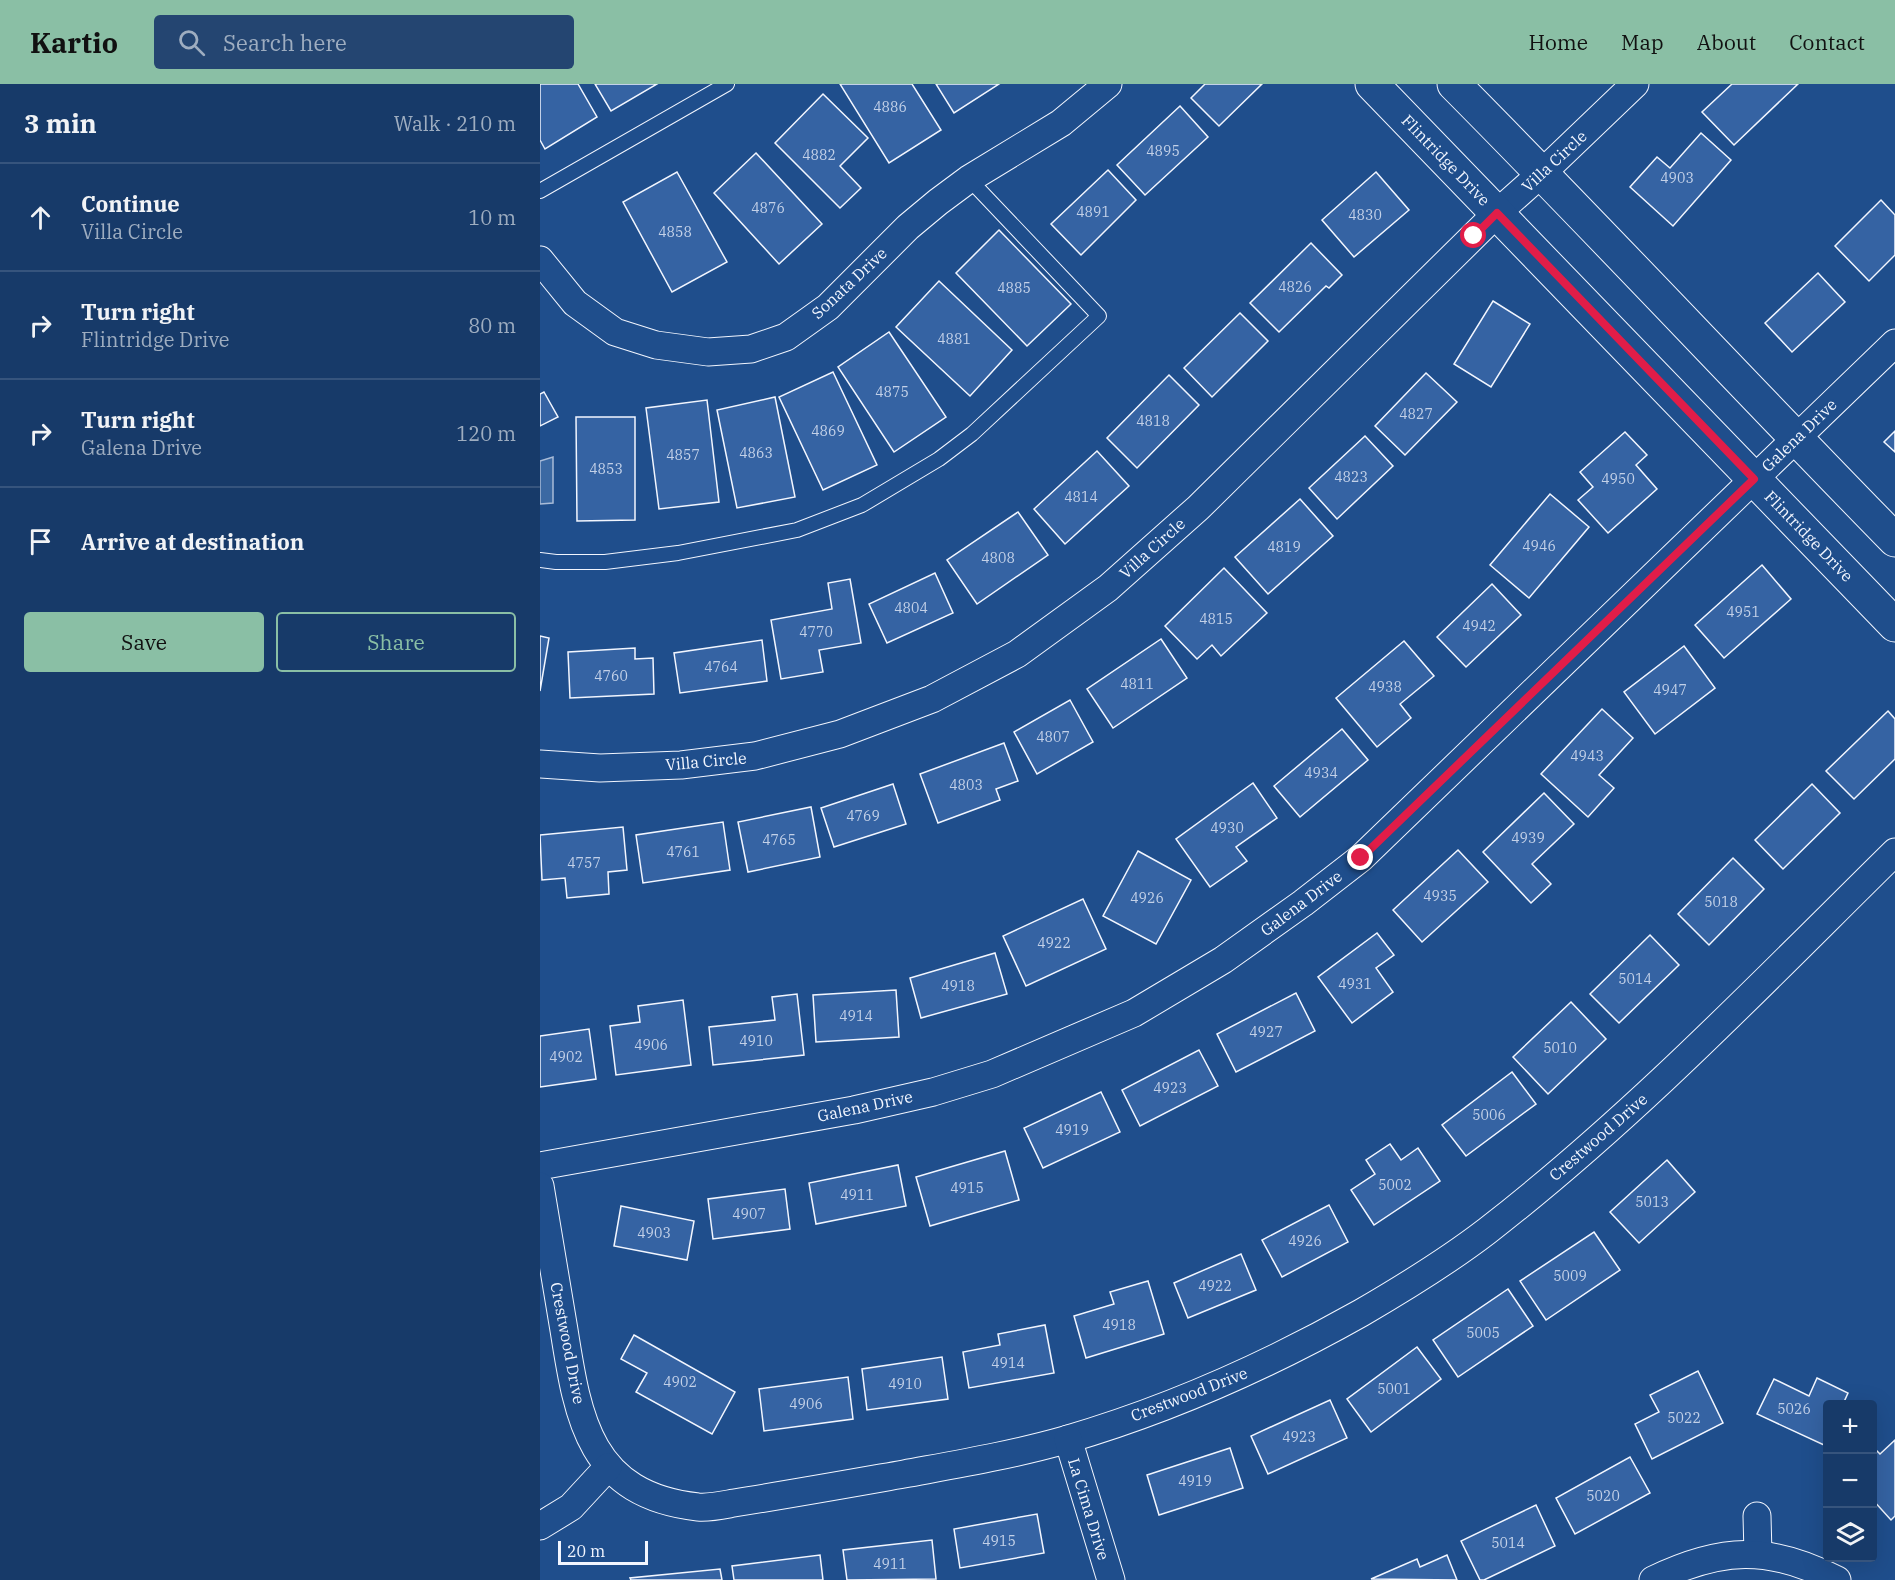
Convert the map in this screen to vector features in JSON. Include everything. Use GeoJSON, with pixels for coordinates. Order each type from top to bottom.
{"type":"FeatureCollection","features":[{"type":"Feature","properties":{"kind":"street","name":"Sonata Drive"},"geometry":{"type":"LineString","coordinates":[[540,260],[575,303],[615,332],[656,345],[708,352],[751,349],[786,336],[828,308],[908,227],[969,179],[1061,123],[1108,84]]}},
{"type":"Feature","properties":{"kind":"street","name":"Flintridge Drive"},"geometry":{"type":"LineString","coordinates":[[1372,84],[1895,625]]}},
{"type":"Feature","properties":{"kind":"street"},"geometry":{"type":"LineString","coordinates":[[1454,84],[1895,540]]}},
{"type":"Feature","properties":{"kind":"street","name":"Villa Circle"},"geometry":{"type":"LineString","coordinates":[[540,764],[600,768],[681,765],[755,756],[840,734],[932,699],[1017,654],[1108,588],[1198,508],[1497,213],[1635,84]]}},
{"type":"Feature","properties":{"kind":"street","name":"Galena Drive"},"geometry":{"type":"LineString","coordinates":[[540,1166],[854,1110],[933,1092],[992,1074],[1134,1013],[1223,960],[1361,858],[1895,343]]}},
{"type":"Feature","properties":{"kind":"street","name":"Crestwood Drive"},"geometry":{"type":"LineString","coordinates":[[540,1186],[574,1391],[590,1439],[608,1467],[635,1488],[662,1499],[700,1507],[1003,1456],[1068,1439],[1161,1407],[1256,1368],[1321,1335],[1403,1288],[1485,1233],[1566,1167],[1661,1082],[1895,852]]}},
{"type":"Feature","properties":{"kind":"street","name":"La Cima Drive"},"geometry":{"type":"LineString","coordinates":[[1068,1439],[1111,1580]]}},
{"type":"Feature","properties":{"kind":"street"},"geometry":{"type":"LineString","coordinates":[[540,1526],[571,1507],[608,1467]]}},
{"type":"Feature","properties":{"kind":"street"},"geometry":{"type":"LineString","coordinates":[[1757,1516],[1758,1554]]}},
{"type":"Feature","properties":{"kind":"street"},"geometry":{"type":"LineString","coordinates":[[1653,1580],[1726,1554],[1758,1554],[1789,1560],[1837,1580]]}},
{"type":"Feature","properties":{"kind":"lane"},"geometry":{"type":"LineString","coordinates":[[540,191],[727,84]]}},
{"type":"Feature","properties":{"kind":"lane"},"geometry":{"type":"LineString","coordinates":[[540,560],[595,562],[678,553],[797,530],[862,506],[939,459],[972,434],[1099,316],[969,179]]}},
{"type":"Feature","properties":{"kind":"water"},"geometry":{"type":"Polygon","coordinates":[[[553,457],[553,503],[540,504],[540,461],[553,457]]]}},
{"type":"Feature","properties":{"kind":"building"},"geometry":{"type":"Polygon","coordinates":[[[540,84],[578,84],[597,117],[545,149],[540,140],[540,84]]]}},
{"type":"Feature","properties":{"kind":"building"},"geometry":{"type":"Polygon","coordinates":[[[595,84],[657,84],[611,111],[595,84]]]}},
{"type":"Feature","properties":{"kind":"building"},"geometry":{"type":"Polygon","coordinates":[[[840,84],[912,84],[941,130],[889,163],[840,84]]]}},
{"type":"Feature","properties":{"kind":"building"},"geometry":{"type":"Polygon","coordinates":[[[936,84],[999,84],[954,113],[936,84]]]}},
{"type":"Feature","properties":{"kind":"building"},"geometry":{"type":"Polygon","coordinates":[[[1205,84],[1262,84],[1219,126],[1191,98],[1205,84]]]}},
{"type":"Feature","properties":{"kind":"building"},"geometry":{"type":"Polygon","coordinates":[[[1732,84],[1798,84],[1734,145],[1702,112],[1732,84]]]}},
{"type":"Feature","properties":{"kind":"building"},"geometry":{"type":"Polygon","coordinates":[[[823,94],[868,138],[840,166],[861,188],[840,208],[775,143],[823,94]]]}},
{"type":"Feature","properties":{"kind":"building"},"geometry":{"type":"Polygon","coordinates":[[[1180,106],[1208,137],[1145,195],[1117,165],[1180,106]]]}},
{"type":"Feature","properties":{"kind":"building"},"geometry":{"type":"Polygon","coordinates":[[[1701,133],[1731,160],[1673,226],[1630,187],[1657,157],[1670,168],[1701,133]]]}},
{"type":"Feature","properties":{"kind":"building"},"geometry":{"type":"Polygon","coordinates":[[[756,153],[822,224],[779,264],[714,193],[756,153]]]}},
{"type":"Feature","properties":{"kind":"building"},"geometry":{"type":"Polygon","coordinates":[[[1108,170],[1136,200],[1081,255],[1051,224],[1108,170]]]}},
{"type":"Feature","properties":{"kind":"building"},"geometry":{"type":"Polygon","coordinates":[[[677,172],[727,262],[672,292],[623,202],[677,172]]]}},
{"type":"Feature","properties":{"kind":"building"},"geometry":{"type":"Polygon","coordinates":[[[1376,172],[1409,210],[1354,257],[1322,220],[1376,172]]]}},
{"type":"Feature","properties":{"kind":"building"},"geometry":{"type":"Polygon","coordinates":[[[1881,200],[1895,215],[1895,255],[1869,281],[1835,246],[1881,200]]]}},
{"type":"Feature","properties":{"kind":"building"},"geometry":{"type":"Polygon","coordinates":[[[999,230],[1071,304],[1027,346],[956,273],[999,230]]]}},
{"type":"Feature","properties":{"kind":"building"},"geometry":{"type":"Polygon","coordinates":[[[1311,243],[1342,275],[1329,288],[1326,286],[1279,332],[1250,303],[1311,243]]]}},
{"type":"Feature","properties":{"kind":"building"},"geometry":{"type":"Polygon","coordinates":[[[1818,273],[1845,302],[1792,352],[1765,323],[1818,273]]]}},
{"type":"Feature","properties":{"kind":"building"},"geometry":{"type":"Polygon","coordinates":[[[939,281],[1012,350],[970,396],[896,327],[939,281]]]}},
{"type":"Feature","properties":{"kind":"building"},"geometry":{"type":"Polygon","coordinates":[[[1493,301],[1530,324],[1491,387],[1454,364],[1493,301]]]}},
{"type":"Feature","properties":{"kind":"building"},"geometry":{"type":"Polygon","coordinates":[[[1240,313],[1268,341],[1212,397],[1184,368],[1240,313]]]}},
{"type":"Feature","properties":{"kind":"building"},"geometry":{"type":"Polygon","coordinates":[[[889,332],[946,417],[894,452],[838,367],[889,332]]]}},
{"type":"Feature","properties":{"kind":"building"},"geometry":{"type":"Polygon","coordinates":[[[833,372],[877,465],[823,490],[779,397],[833,372]]]}},
{"type":"Feature","properties":{"kind":"building"},"geometry":{"type":"Polygon","coordinates":[[[1426,373],[1457,402],[1405,455],[1375,426],[1426,373]]]}},
{"type":"Feature","properties":{"kind":"building"},"geometry":{"type":"Polygon","coordinates":[[[1169,375],[1199,405],[1137,468],[1107,438],[1169,375]]]}},
{"type":"Feature","properties":{"kind":"building"},"geometry":{"type":"Polygon","coordinates":[[[544,392],[558,417],[540,426],[540,394],[544,392]]]}},
{"type":"Feature","properties":{"kind":"building"},"geometry":{"type":"Polygon","coordinates":[[[775,397],[795,497],[737,508],[717,410],[775,397]]]}},
{"type":"Feature","properties":{"kind":"building"},"geometry":{"type":"Polygon","coordinates":[[[707,400],[719,502],[659,509],[646,408],[707,400]]]}},
{"type":"Feature","properties":{"kind":"building"},"geometry":{"type":"Polygon","coordinates":[[[576,417],[635,417],[635,520],[577,521],[576,417]]]}},
{"type":"Feature","properties":{"kind":"building"},"geometry":{"type":"Polygon","coordinates":[[[1895,431],[1895,452],[1884,442],[1895,431]]]}},
{"type":"Feature","properties":{"kind":"building"},"geometry":{"type":"Polygon","coordinates":[[[1625,432],[1647,455],[1636,465],[1657,489],[1608,533],[1578,500],[1593,487],[1580,472],[1625,432]]]}},
{"type":"Feature","properties":{"kind":"building"},"geometry":{"type":"Polygon","coordinates":[[[1365,436],[1393,466],[1337,519],[1309,488],[1365,436]]]}},
{"type":"Feature","properties":{"kind":"building"},"geometry":{"type":"Polygon","coordinates":[[[1097,451],[1129,486],[1065,544],[1034,509],[1097,451]]]}},
{"type":"Feature","properties":{"kind":"building"},"geometry":{"type":"Polygon","coordinates":[[[1550,494],[1589,527],[1529,598],[1490,565],[1550,494]]]}},
{"type":"Feature","properties":{"kind":"building"},"geometry":{"type":"Polygon","coordinates":[[[1300,499],[1333,536],[1268,594],[1235,557],[1300,499]]]}},
{"type":"Feature","properties":{"kind":"building"},"geometry":{"type":"Polygon","coordinates":[[[1018,512],[1048,555],[977,604],[947,560],[1018,512]]]}},
{"type":"Feature","properties":{"kind":"building"},"geometry":{"type":"Polygon","coordinates":[[[1762,565],[1791,599],[1724,658],[1695,625],[1762,565]]]}},
{"type":"Feature","properties":{"kind":"building"},"geometry":{"type":"Polygon","coordinates":[[[1224,568],[1267,613],[1221,656],[1212,645],[1197,659],[1165,626],[1224,568]]]}},
{"type":"Feature","properties":{"kind":"building"},"geometry":{"type":"Polygon","coordinates":[[[935,573],[953,613],[887,643],[869,604],[935,573]]]}},
{"type":"Feature","properties":{"kind":"building"},"geometry":{"type":"Polygon","coordinates":[[[850,579],[861,643],[819,650],[823,672],[781,679],[771,620],[832,609],[828,583],[850,579]]]}},
{"type":"Feature","properties":{"kind":"building"},"geometry":{"type":"Polygon","coordinates":[[[1492,584],[1521,615],[1466,667],[1437,637],[1492,584]]]}},
{"type":"Feature","properties":{"kind":"building"},"geometry":{"type":"Polygon","coordinates":[[[540,636],[549,638],[540,691],[540,636]]]}},
{"type":"Feature","properties":{"kind":"building"},"geometry":{"type":"Polygon","coordinates":[[[1161,639],[1187,678],[1113,728],[1087,689],[1161,639]]]}},
{"type":"Feature","properties":{"kind":"building"},"geometry":{"type":"Polygon","coordinates":[[[762,640],[767,681],[680,693],[674,653],[762,640]]]}},
{"type":"Feature","properties":{"kind":"building"},"geometry":{"type":"Polygon","coordinates":[[[1404,641],[1434,676],[1400,704],[1411,718],[1377,747],[1336,698],[1404,641]]]}},
{"type":"Feature","properties":{"kind":"building"},"geometry":{"type":"Polygon","coordinates":[[[1684,646],[1715,688],[1655,734],[1624,692],[1684,646]]]}},
{"type":"Feature","properties":{"kind":"building"},"geometry":{"type":"Polygon","coordinates":[[[635,648],[635,659],[653,658],[654,694],[570,698],[568,652],[635,648]]]}},
{"type":"Feature","properties":{"kind":"building"},"geometry":{"type":"Polygon","coordinates":[[[1070,700],[1093,742],[1037,774],[1014,732],[1070,700]]]}},
{"type":"Feature","properties":{"kind":"building"},"geometry":{"type":"Polygon","coordinates":[[[1602,709],[1633,738],[1599,775],[1614,788],[1588,817],[1541,774],[1602,709]]]}},
{"type":"Feature","properties":{"kind":"building"},"geometry":{"type":"Polygon","coordinates":[[[1888,711],[1895,719],[1895,759],[1854,799],[1826,771],[1888,711]]]}},
{"type":"Feature","properties":{"kind":"building"},"geometry":{"type":"Polygon","coordinates":[[[1342,729],[1368,760],[1300,817],[1274,786],[1342,729]]]}},
{"type":"Feature","properties":{"kind":"building"},"geometry":{"type":"Polygon","coordinates":[[[1004,743],[1018,781],[996,789],[1000,800],[938,823],[920,774],[1004,743]]]}},
{"type":"Feature","properties":{"kind":"building"},"geometry":{"type":"Polygon","coordinates":[[[1253,783],[1277,818],[1236,847],[1247,861],[1210,887],[1176,839],[1253,783]]]}},
{"type":"Feature","properties":{"kind":"building"},"geometry":{"type":"Polygon","coordinates":[[[893,784],[906,824],[834,847],[821,808],[893,784]]]}},
{"type":"Feature","properties":{"kind":"building"},"geometry":{"type":"Polygon","coordinates":[[[1812,784],[1840,813],[1783,869],[1755,840],[1812,784]]]}},
{"type":"Feature","properties":{"kind":"building"},"geometry":{"type":"Polygon","coordinates":[[[1544,793],[1574,824],[1532,864],[1551,884],[1531,903],[1483,852],[1544,793]]]}},
{"type":"Feature","properties":{"kind":"building"},"geometry":{"type":"Polygon","coordinates":[[[811,807],[820,857],[748,872],[738,822],[811,807]]]}},
{"type":"Feature","properties":{"kind":"building"},"geometry":{"type":"Polygon","coordinates":[[[723,822],[730,870],[643,883],[636,835],[723,822]]]}},
{"type":"Feature","properties":{"kind":"building"},"geometry":{"type":"Polygon","coordinates":[[[623,827],[627,870],[608,872],[609,894],[567,898],[565,878],[542,880],[540,835],[623,827]]]}},
{"type":"Feature","properties":{"kind":"building"},"geometry":{"type":"Polygon","coordinates":[[[1458,850],[1488,882],[1422,942],[1393,910],[1458,850]]]}},
{"type":"Feature","properties":{"kind":"building"},"geometry":{"type":"Polygon","coordinates":[[[1138,851],[1191,880],[1156,944],[1103,916],[1138,851]]]}},
{"type":"Feature","properties":{"kind":"building"},"geometry":{"type":"Polygon","coordinates":[[[1733,858],[1764,889],[1709,945],[1678,914],[1733,858]]]}},
{"type":"Feature","properties":{"kind":"building"},"geometry":{"type":"Polygon","coordinates":[[[1083,899],[1106,949],[1026,986],[1003,936],[1083,899]]]}},
{"type":"Feature","properties":{"kind":"building"},"geometry":{"type":"Polygon","coordinates":[[[1377,933],[1394,955],[1376,968],[1393,992],[1352,1023],[1318,977],[1377,933]]]}},
{"type":"Feature","properties":{"kind":"building"},"geometry":{"type":"Polygon","coordinates":[[[1650,935],[1679,965],[1619,1023],[1590,994],[1650,935]]]}},
{"type":"Feature","properties":{"kind":"building"},"geometry":{"type":"Polygon","coordinates":[[[995,953],[1007,994],[921,1018],[910,978],[995,953]]]}},
{"type":"Feature","properties":{"kind":"building"},"geometry":{"type":"Polygon","coordinates":[[[896,990],[899,1037],[816,1042],[813,995],[896,990]]]}},
{"type":"Feature","properties":{"kind":"building"},"geometry":{"type":"Polygon","coordinates":[[[1296,993],[1315,1031],[1236,1072],[1217,1034],[1296,993]]]}},
{"type":"Feature","properties":{"kind":"building"},"geometry":{"type":"Polygon","coordinates":[[[797,994],[804,1055],[713,1065],[709,1027],[775,1020],[772,997],[797,994]]]}},
{"type":"Feature","properties":{"kind":"building"},"geometry":{"type":"Polygon","coordinates":[[[683,1000],[691,1065],[616,1075],[610,1026],[640,1022],[638,1006],[683,1000]]]}},
{"type":"Feature","properties":{"kind":"building"},"geometry":{"type":"Polygon","coordinates":[[[1571,1002],[1606,1039],[1548,1094],[1513,1057],[1571,1002]]]}},
{"type":"Feature","properties":{"kind":"building"},"geometry":{"type":"Polygon","coordinates":[[[589,1029],[596,1079],[540,1087],[540,1036],[589,1029]]]}},
{"type":"Feature","properties":{"kind":"building"},"geometry":{"type":"Polygon","coordinates":[[[1199,1050],[1218,1086],[1140,1126],[1122,1090],[1199,1050]]]}},
{"type":"Feature","properties":{"kind":"building"},"geometry":{"type":"Polygon","coordinates":[[[1512,1072],[1536,1104],[1466,1156],[1442,1125],[1512,1072]]]}},
{"type":"Feature","properties":{"kind":"building"},"geometry":{"type":"Polygon","coordinates":[[[1101,1092],[1120,1132],[1043,1168],[1024,1128],[1101,1092]]]}},
{"type":"Feature","properties":{"kind":"building"},"geometry":{"type":"Polygon","coordinates":[[[1390,1144],[1401,1160],[1418,1148],[1440,1181],[1374,1225],[1351,1190],[1375,1174],[1366,1160],[1390,1144]]]}},
{"type":"Feature","properties":{"kind":"building"},"geometry":{"type":"Polygon","coordinates":[[[1005,1151],[1019,1200],[930,1226],[916,1177],[1005,1151]]]}},
{"type":"Feature","properties":{"kind":"building"},"geometry":{"type":"Polygon","coordinates":[[[1667,1160],[1695,1192],[1639,1243],[1610,1212],[1667,1160]]]}},
{"type":"Feature","properties":{"kind":"building"},"geometry":{"type":"Polygon","coordinates":[[[898,1165],[906,1206],[816,1224],[809,1183],[898,1165]]]}},
{"type":"Feature","properties":{"kind":"building"},"geometry":{"type":"Polygon","coordinates":[[[785,1189],[790,1229],[713,1239],[708,1199],[785,1189]]]}},
{"type":"Feature","properties":{"kind":"building"},"geometry":{"type":"Polygon","coordinates":[[[1329,1205],[1348,1242],[1282,1277],[1262,1240],[1329,1205]]]}},
{"type":"Feature","properties":{"kind":"building"},"geometry":{"type":"Polygon","coordinates":[[[621,1206],[694,1221],[687,1260],[614,1246],[621,1206]]]}},
{"type":"Feature","properties":{"kind":"building"},"geometry":{"type":"Polygon","coordinates":[[[1594,1232],[1620,1270],[1546,1320],[1520,1281],[1594,1232]]]}},
{"type":"Feature","properties":{"kind":"building"},"geometry":{"type":"Polygon","coordinates":[[[1241,1254],[1256,1290],[1188,1318],[1174,1283],[1241,1254]]]}},
{"type":"Feature","properties":{"kind":"building"},"geometry":{"type":"Polygon","coordinates":[[[1148,1281],[1164,1334],[1086,1358],[1074,1316],[1114,1304],[1110,1292],[1148,1281]]]}},
{"type":"Feature","properties":{"kind":"building"},"geometry":{"type":"Polygon","coordinates":[[[1508,1289],[1533,1326],[1458,1377],[1433,1340],[1508,1289]]]}},
{"type":"Feature","properties":{"kind":"building"},"geometry":{"type":"Polygon","coordinates":[[[1045,1325],[1054,1373],[969,1388],[963,1352],[1000,1345],[998,1334],[1045,1325]]]}},
{"type":"Feature","properties":{"kind":"building"},"geometry":{"type":"Polygon","coordinates":[[[634,1335],[735,1392],[712,1434],[636,1392],[647,1373],[621,1359],[634,1335]]]}},
{"type":"Feature","properties":{"kind":"building"},"geometry":{"type":"Polygon","coordinates":[[[1417,1347],[1441,1379],[1371,1432],[1347,1399],[1417,1347]]]}},
{"type":"Feature","properties":{"kind":"building"},"geometry":{"type":"Polygon","coordinates":[[[942,1357],[948,1399],[867,1410],[862,1369],[942,1357]]]}},
{"type":"Feature","properties":{"kind":"building"},"geometry":{"type":"Polygon","coordinates":[[[1698,1371],[1723,1423],[1652,1459],[1635,1424],[1659,1412],[1650,1395],[1698,1371]]]}},
{"type":"Feature","properties":{"kind":"building"},"geometry":{"type":"Polygon","coordinates":[[[848,1377],[853,1419],[764,1431],[759,1389],[848,1377]]]}},
{"type":"Feature","properties":{"kind":"building"},"geometry":{"type":"Polygon","coordinates":[[[1817,1378],[1848,1393],[1845,1400],[1823,1400],[1823,1445],[1757,1414],[1774,1379],[1809,1396],[1817,1378]]]}},
{"type":"Feature","properties":{"kind":"building"},"geometry":{"type":"Polygon","coordinates":[[[1330,1400],[1347,1438],[1268,1474],[1251,1436],[1330,1400]]]}},
{"type":"Feature","properties":{"kind":"building"},"geometry":{"type":"Polygon","coordinates":[[[1895,1440],[1895,1516],[1891,1520],[1877,1505],[1877,1451],[1880,1454],[1895,1440]]]}},
{"type":"Feature","properties":{"kind":"building"},"geometry":{"type":"Polygon","coordinates":[[[1230,1448],[1243,1488],[1159,1515],[1147,1475],[1230,1448]]]}},
{"type":"Feature","properties":{"kind":"building"},"geometry":{"type":"Polygon","coordinates":[[[1630,1457],[1650,1493],[1575,1534],[1556,1498],[1630,1457]]]}},
{"type":"Feature","properties":{"kind":"building"},"geometry":{"type":"Polygon","coordinates":[[[1536,1505],[1555,1546],[1480,1580],[1461,1541],[1536,1505]]]}},
{"type":"Feature","properties":{"kind":"building"},"geometry":{"type":"Polygon","coordinates":[[[1037,1514],[1044,1553],[960,1568],[954,1529],[1037,1514]]]}},
{"type":"Feature","properties":{"kind":"building"},"geometry":{"type":"Polygon","coordinates":[[[932,1540],[936,1579],[847,1580],[843,1550],[932,1540]]]}},
{"type":"Feature","properties":{"kind":"building"},"geometry":{"type":"Polygon","coordinates":[[[820,1555],[823,1580],[734,1580],[732,1566],[820,1555]]]}},
{"type":"Feature","properties":{"kind":"building"},"geometry":{"type":"Polygon","coordinates":[[[1447,1555],[1457,1580],[1371,1579],[1417,1559],[1420,1567],[1447,1555]]]}},
{"type":"Feature","properties":{"kind":"building"},"geometry":{"type":"Polygon","coordinates":[[[720,1569],[722,1580],[631,1580],[630,1578],[720,1569]]]}},
{"type":"Feature","properties":{"kind":"route"},"geometry":{"type":"LineString","coordinates":[[1361,858],[1754,479],[1497,213],[1474,236]]}}]}
